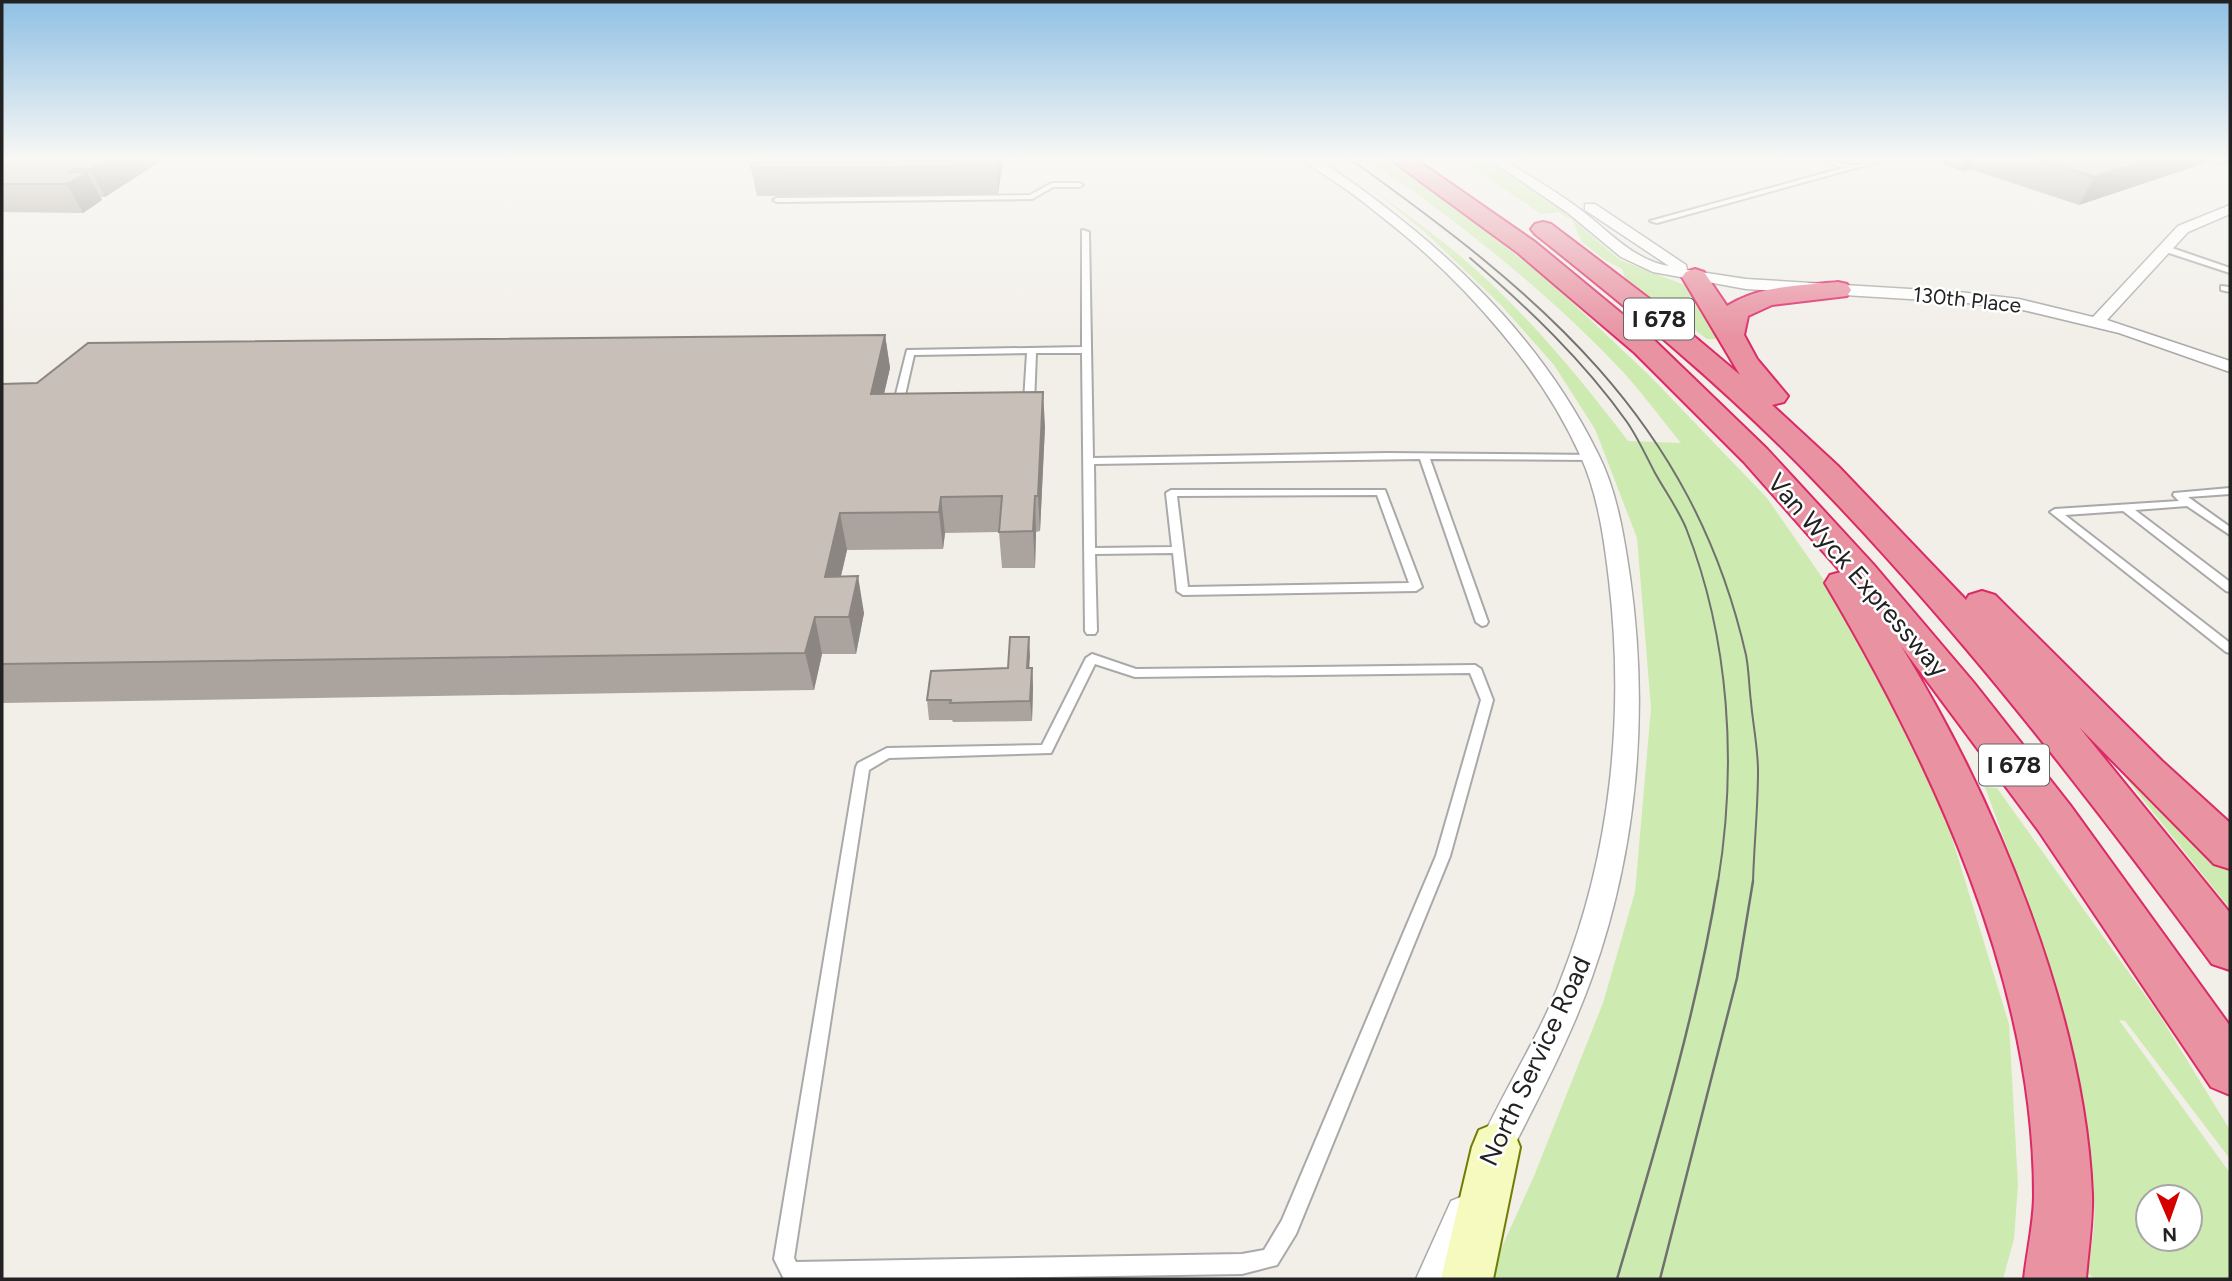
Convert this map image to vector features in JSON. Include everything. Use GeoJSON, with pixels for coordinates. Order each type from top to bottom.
{"type":"FeatureCollection","features":[{"type":"Feature","properties":{"kind":"highway","name":"Van Wyck Expressway"},"geometry":{"type":"LineString","coordinates":[[1487,219],[1586,295],[1664,366],[1775,478],[1906,627],[1998,743],[2135,930],[2230,1070]]}},
{"type":"Feature","properties":{"kind":"highway","name":"Van Wyck Expressway"},"geometry":{"type":"LineString","coordinates":[[1529,219],[1640,304],[1744,394],[1871,519],[2051,722],[2230,949]]}},
{"type":"Feature","properties":{"kind":"highway"},"geometry":{"type":"LineString","coordinates":[[1695,277],[1760,383],[1782,406],[1871,519],[1964,583],[2137,762],[2230,851]]}},
{"type":"Feature","properties":{"kind":"highway"},"geometry":{"type":"LineString","coordinates":[[1730,335],[1735,312],[1745,306],[1761,300],[1838,290]]}},
{"type":"Feature","properties":{"kind":"highway"},"geometry":{"type":"LineString","coordinates":[[1775,478],[1856,603],[1906,692],[1957,796],[2010,928],[2046,1049],[2057,1104],[2062,1187],[2054,1279]]}},
{"type":"Feature","properties":{"kind":"street","name":"North Service Road"},"geometry":{"type":"LineString","coordinates":[[1392,219],[1487,308],[1542,374],[1591,457],[1611,522],[1625,610],[1628,691],[1619,808],[1611,858],[1586,952],[1564,1010],[1454,1232],[1434,1279]]}},
{"type":"Feature","properties":{"kind":"street","name":"130th Place"},"geometry":{"type":"LineString","coordinates":[[1584,219],[1626,254],[1658,270],[1746,284],[1998,301],[2098,321],[2230,367]]}},
{"type":"Feature","properties":{"kind":"street"},"geometry":{"type":"LineString","coordinates":[[1606,219],[1695,277]]}},
{"type":"Feature","properties":{"kind":"street"},"geometry":{"type":"LineString","coordinates":[[2098,321],[2187,226],[2205,219]]}},
{"type":"Feature","properties":{"kind":"street"},"geometry":{"type":"LineString","coordinates":[[1467,1279],[1496,1147]]}},
{"type":"Feature","properties":{"kind":"lane"},"geometry":{"type":"LineString","coordinates":[[1654,221],[1662,219]]}},
{"type":"Feature","properties":{"kind":"lane"},"geometry":{"type":"LineString","coordinates":[[1085,232],[1091,632]]}},
{"type":"Feature","properties":{"kind":"lane"},"geometry":{"type":"LineString","coordinates":[[2166,249],[2230,271]]}},
{"type":"Feature","properties":{"kind":"lane"},"geometry":{"type":"LineString","coordinates":[[911,406],[898,406],[909,352],[1086,350]]}},
{"type":"Feature","properties":{"kind":"lane"},"geometry":{"type":"LineString","coordinates":[[1016,404],[1029,404],[1032,351]]}},
{"type":"Feature","properties":{"kind":"lane"},"geometry":{"type":"LineString","coordinates":[[1087,461],[1424,456],[1591,457]]}},
{"type":"Feature","properties":{"kind":"lane"},"geometry":{"type":"LineString","coordinates":[[1424,456],[1482,622]]}},
{"type":"Feature","properties":{"kind":"lane"},"geometry":{"type":"LineString","coordinates":[[2230,491],[2178,495],[2230,532]]}},
{"type":"Feature","properties":{"kind":"lane"},"geometry":{"type":"LineString","coordinates":[[1381,492],[1416,587],[1183,591],[1178,550],[1171,493],[1381,492]]}},
{"type":"Feature","properties":{"kind":"lane"},"geometry":{"type":"LineString","coordinates":[[2189,503],[2055,512],[2230,649]]}},
{"type":"Feature","properties":{"kind":"lane"},"geometry":{"type":"LineString","coordinates":[[2125,508],[2230,588]]}},
{"type":"Feature","properties":{"kind":"lane"},"geometry":{"type":"LineString","coordinates":[[1090,551],[1178,550]]}},
{"type":"Feature","properties":{"kind":"lane"},"geometry":{"type":"LineString","coordinates":[[1092,658],[1135,673],[1475,669],[1487,700],[1443,856],[1289,1227],[1270,1258],[1242,1264],[898,1269],[791,1272],[784,1259],[863,767],[887,752],[1046,750],[1092,658]]}},
{"type":"Feature","properties":{"kind":"green space"},"geometry":{"type":"Polygon","coordinates":[[[1409,219],[1443,242],[1518,311],[1586,387],[1628,441],[1681,443],[1624,373],[1595,343],[1533,286],[1450,219],[1470,219],[1547,279],[1650,376],[1767,498],[1851,619],[1941,802],[2009,1024],[2018,1185],[2014,1239],[2003,1279],[1493,1279],[1497,1258],[1534,1176],[1603,1003],[1635,892],[1651,708],[1637,538],[1595,429],[1554,365],[1501,305],[1409,219]]]}},
{"type":"Feature","properties":{"kind":"green space"},"geometry":{"type":"Polygon","coordinates":[[[1570,219],[1572,219],[1620,260],[1695,289],[1716,339],[1707,339],[1625,278],[1622,269],[1603,259],[1582,242],[1570,219]]]}},
{"type":"Feature","properties":{"kind":"green space"},"geometry":{"type":"Polygon","coordinates":[[[2087,729],[2230,872],[2230,909],[2087,729]]]}},
{"type":"Feature","properties":{"kind":"green space"},"geometry":{"type":"Polygon","coordinates":[[[1985,787],[1997,788],[2160,1016],[2230,1130],[2230,1159],[2125,1021],[2119,1020],[2230,1173],[2230,1279],[2094,1279],[2088,1273],[2094,1230],[2094,1204],[2088,1150],[2068,1044],[2039,940],[1985,787]]]}},
{"type":"Feature","properties":{"kind":"building"},"geometry":{"type":"Polygon","coordinates":[[[885,335],[871,394],[1043,392],[1038,496],[1035,496],[1033,531],[999,532],[1002,496],[941,497],[939,512],[840,513],[825,577],[858,576],[849,617],[815,617],[805,653],[2,664],[2,384],[37,383],[88,343],[885,335]]]}},
{"type":"Feature","properties":{"kind":"building"},"geometry":{"type":"Polygon","coordinates":[[[1010,637],[1029,637],[1027,668],[1032,668],[1030,701],[950,703],[951,700],[927,700],[931,671],[1008,668],[1010,637]]]}},
{"type":"Feature","properties":{"kind":"tram line"},"geometry":{"type":"LineString","coordinates":[[1431,219],[1544,312],[1598,368],[1647,429],[1688,496],[1721,571],[1746,655],[1758,762],[1753,882]]}},
{"type":"Feature","properties":{"kind":"tram line"},"geometry":{"type":"LineString","coordinates":[[1470,258],[1553,335],[1610,399],[1635,434],[1686,528],[1712,614],[1726,703],[1727,793],[1718,882]]}},
{"type":"Feature","properties":{"kind":"tram line"},"geometry":{"type":"LineString","coordinates":[[1617,1279],[1687,1031],[1718,881]]}},
{"type":"Feature","properties":{"kind":"tram line"},"geometry":{"type":"LineString","coordinates":[[1660,1279],[1737,978],[1753,881]]}}]}
